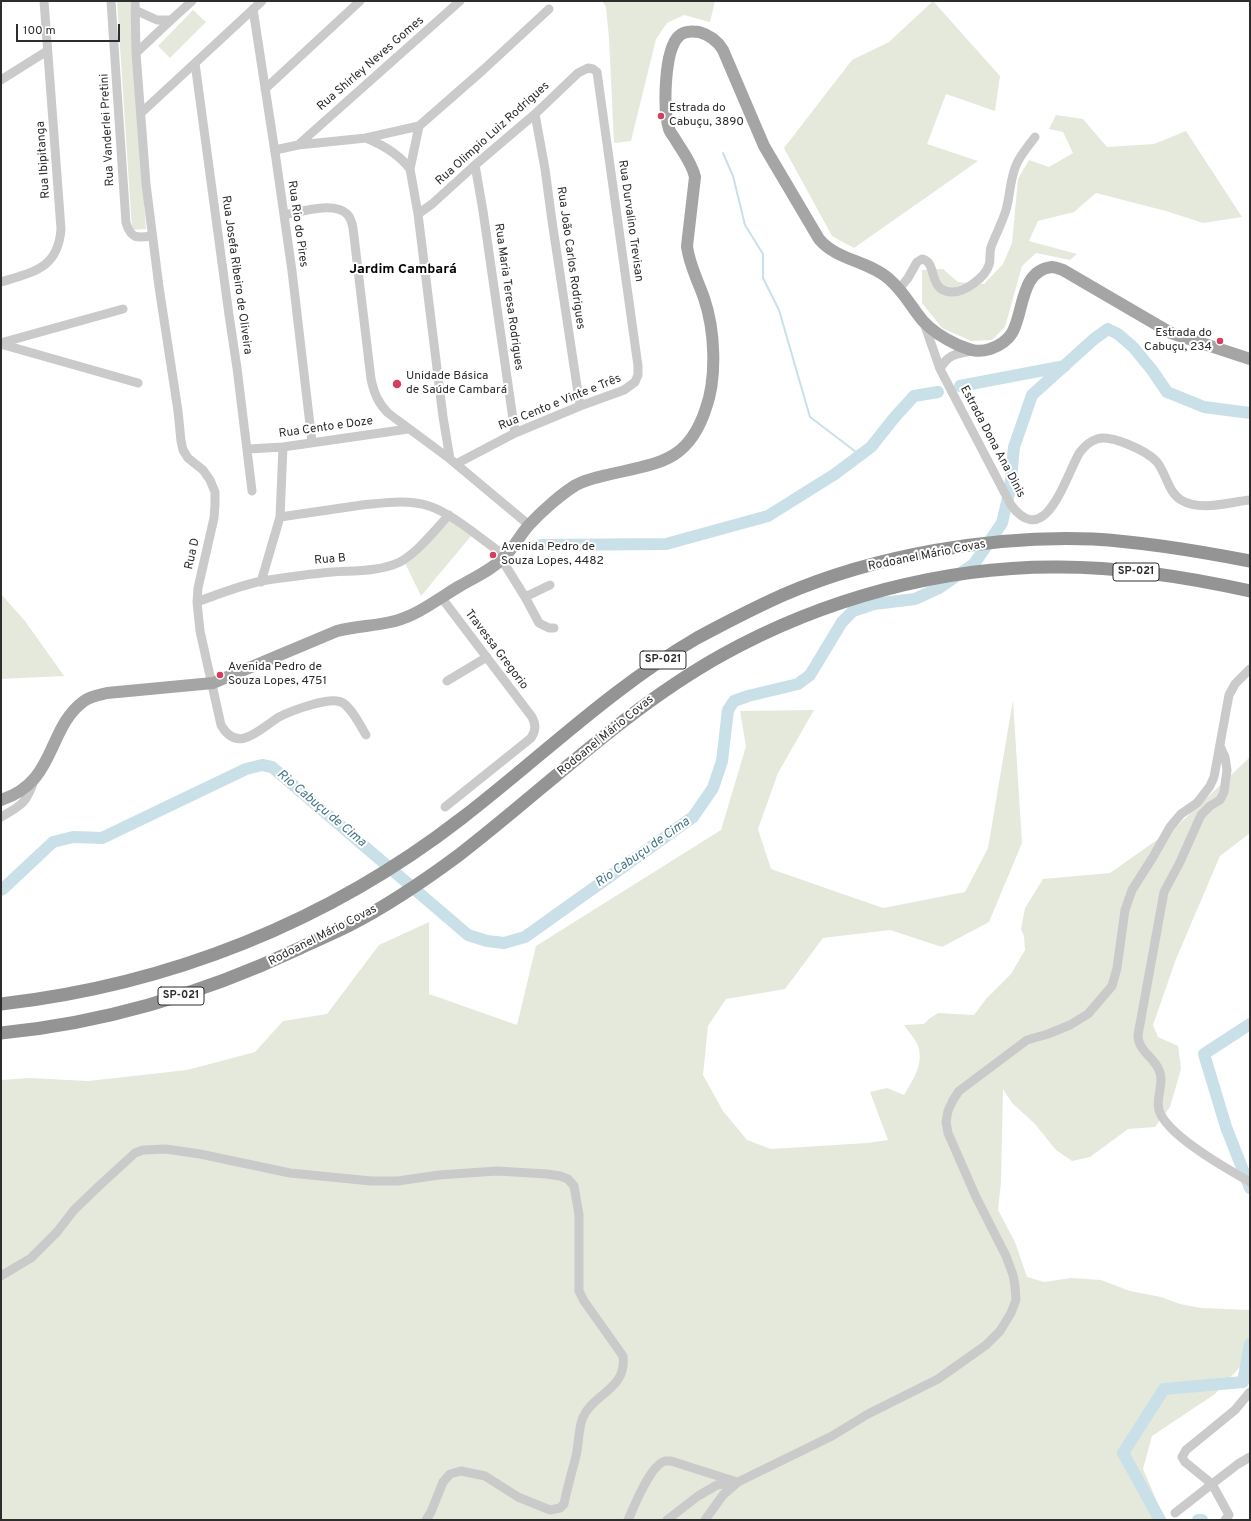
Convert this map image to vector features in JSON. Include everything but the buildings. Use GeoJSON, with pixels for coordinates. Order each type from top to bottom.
{"type":"FeatureCollection","features":[{"type":"Feature","properties":{"kind":"highway","name":"Rodoanel Mário Covas"},"geometry":{"type":"LineString","coordinates":[[1,1004],[92,990],[173,969],[261,936],[332,903],[377,877],[438,836],[601,703],[628,683],[696,639],[784,594],[871,565],[958,548],[1002,542],[1090,539],[1134,542],[1250,561]]}},
{"type":"Feature","properties":{"kind":"highway","name":"Rodoanel Mário Covas"},"geometry":{"type":"LineString","coordinates":[[1,1033],[55,1026],[98,1018],[162,1002],[206,988],[256,969],[350,925],[416,885],[456,857],[644,705],[691,673],[732,649],[786,623],[864,595],[933,579],[972,573],[1021,568],[1058,567],[1100,568],[1144,572],[1204,581],[1250,591]]}},
{"type":"Feature","properties":{"kind":"main road"},"geometry":{"type":"LineString","coordinates":[[1,800],[16,795],[36,778],[42,770],[69,718],[85,700],[107,693],[213,683],[338,631],[353,627],[396,621],[413,614],[503,558],[529,525],[577,484],[590,479],[660,462],[673,456],[694,436],[706,407],[711,386],[712,366],[710,317],[688,257],[687,246],[695,177],[693,169],[669,129],[666,80],[669,61],[675,41],[680,34],[688,31],[708,35],[718,41],[764,146],[813,231],[824,245],[840,254],[868,266],[887,277],[900,288],[923,321],[939,336],[972,351],[990,349],[999,345],[1013,332],[1027,286],[1032,277],[1039,272],[1052,267],[1063,270],[1171,333],[1250,359]]}},
{"type":"Feature","properties":{"kind":"street","name":"Rua Ibipitanga"},"geometry":{"type":"LineString","coordinates":[[1,282],[38,270],[46,264],[57,249],[60,237],[61,229],[44,1]]}},
{"type":"Feature","properties":{"kind":"street","name":"Rua Vanderlei Pretini"},"geometry":{"type":"LineString","coordinates":[[111,1],[126,223],[129,232],[132,235],[142,238],[152,236]]}},
{"type":"Feature","properties":{"kind":"street"},"geometry":{"type":"LineString","coordinates":[[136,53],[192,1]]}},
{"type":"Feature","properties":{"kind":"street"},"geometry":{"type":"LineString","coordinates":[[142,113],[262,1]]}},
{"type":"Feature","properties":{"kind":"street"},"geometry":{"type":"LineString","coordinates":[[265,89],[360,1]]}},
{"type":"Feature","properties":{"kind":"street","name":"Rua Shirley Neves Gomes"},"geometry":{"type":"LineString","coordinates":[[298,145],[460,1]]}},
{"type":"Feature","properties":{"kind":"street"},"geometry":{"type":"LineString","coordinates":[[135,6],[136,53],[142,113],[146,184],[152,236]]}},
{"type":"Feature","properties":{"kind":"street"},"geometry":{"type":"LineString","coordinates":[[135,6],[157,20],[171,20]]}},
{"type":"Feature","properties":{"kind":"street","name":"Rua Rio do Pires"},"geometry":{"type":"LineString","coordinates":[[253,9],[284,215],[312,442]]}},
{"type":"Feature","properties":{"kind":"street"},"geometry":{"type":"LineString","coordinates":[[275,150],[298,145],[366,138],[419,126],[549,9]]}},
{"type":"Feature","properties":{"kind":"street"},"geometry":{"type":"LineString","coordinates":[[1,80],[47,51]]}},
{"type":"Feature","properties":{"kind":"street","name":"Rua Josefa Ribeiro de Oliveira"},"geometry":{"type":"LineString","coordinates":[[195,63],[248,449],[252,491]]}},
{"type":"Feature","properties":{"kind":"street","name":"Rua Durvalino Trevisan"},"geometry":{"type":"LineString","coordinates":[[583,70],[588,68],[593,69],[597,72],[599,77],[638,366],[635,382],[631,387]]}},
{"type":"Feature","properties":{"kind":"street","name":"Rua Olimpio Luiz Rodrigues"},"geometry":{"type":"LineString","coordinates":[[418,214],[437,200],[583,70]]}},
{"type":"Feature","properties":{"kind":"street","name":"Rua João Carlos Rodrigues"},"geometry":{"type":"LineString","coordinates":[[535,114],[545,169],[580,406]]}},
{"type":"Feature","properties":{"kind":"street"},"geometry":{"type":"LineString","coordinates":[[419,126],[410,169],[418,214],[442,409],[453,462]]}},
{"type":"Feature","properties":{"kind":"street"},"geometry":{"type":"LineString","coordinates":[[900,288],[908,278],[917,262],[922,259],[926,260],[930,265],[933,278],[938,287],[945,291],[952,292],[965,289],[988,270],[990,262],[990,249],[1007,208],[1015,167],[1035,137]]}},
{"type":"Feature","properties":{"kind":"street"},"geometry":{"type":"LineString","coordinates":[[366,138],[388,149],[404,161],[410,169]]}},
{"type":"Feature","properties":{"kind":"street","name":"Rua Maria Teresa Rodrigues"},"geometry":{"type":"LineString","coordinates":[[475,165],[515,433]]}},
{"type":"Feature","properties":{"kind":"street"},"geometry":{"type":"LineString","coordinates":[[284,215],[326,208],[342,210],[348,214],[351,221],[373,392],[380,405],[408,429],[453,462],[529,525]]}},
{"type":"Feature","properties":{"kind":"street","name":"Rua D"},"geometry":{"type":"LineString","coordinates":[[152,236],[184,450],[188,458],[203,470],[210,480],[214,492],[214,518],[198,588],[197,602],[200,631],[213,683],[221,725],[225,732],[237,738],[243,738],[260,732],[278,718],[288,713],[325,701],[336,700],[342,702],[347,707],[366,735]]}},
{"type":"Feature","properties":{"kind":"street"},"geometry":{"type":"LineString","coordinates":[[1,344],[123,309]]}},
{"type":"Feature","properties":{"kind":"street","name":"Estrada Dona Ana Dinis"},"geometry":{"type":"LineString","coordinates":[[923,321],[940,369],[1011,505],[1023,518],[1032,519],[1041,517],[1049,511],[1055,503],[1080,453],[1088,443],[1097,439],[1108,438],[1133,446],[1157,462],[1174,494],[1181,500],[1196,505],[1212,506],[1250,500]]}},
{"type":"Feature","properties":{"kind":"street"},"geometry":{"type":"LineString","coordinates":[[1,344],[138,383]]}},
{"type":"Feature","properties":{"kind":"street"},"geometry":{"type":"LineString","coordinates":[[940,369],[946,359],[951,356],[972,351]]}},
{"type":"Feature","properties":{"kind":"street","name":"Rua Cento e Vinte e Três"},"geometry":{"type":"LineString","coordinates":[[453,462],[515,433],[631,387]]}},
{"type":"Feature","properties":{"kind":"street","name":"Rua Cento e Doze"},"geometry":{"type":"LineString","coordinates":[[248,449],[284,447],[408,429]]}},
{"type":"Feature","properties":{"kind":"street"},"geometry":{"type":"LineString","coordinates":[[260,582],[280,517],[284,447]]}},
{"type":"Feature","properties":{"kind":"street"},"geometry":{"type":"LineString","coordinates":[[280,517],[338,508],[405,501],[430,506],[448,515],[503,558],[539,623],[549,628],[554,628]]}},
{"type":"Feature","properties":{"kind":"street","name":"Rua B"},"geometry":{"type":"LineString","coordinates":[[197,602],[226,591],[260,582],[322,572],[377,569],[394,564],[411,555],[448,515]]}},
{"type":"Feature","properties":{"kind":"street"},"geometry":{"type":"LineString","coordinates":[[525,597],[550,585]]}},
{"type":"Feature","properties":{"kind":"street","name":"Travessa Gregorio"},"geometry":{"type":"LineString","coordinates":[[441,597],[487,656],[532,717],[535,724],[535,732],[531,738],[445,807]]}},
{"type":"Feature","properties":{"kind":"street"},"geometry":{"type":"LineString","coordinates":[[447,681],[487,656]]}},
{"type":"Feature","properties":{"kind":"street"},"geometry":{"type":"LineString","coordinates":[[705,1520],[723,1495],[738,1482],[832,1436],[868,1414],[938,1379],[986,1345],[1000,1331],[1011,1313],[1016,1300],[1015,1286],[1006,1256],[976,1197],[948,1133],[946,1122],[948,1111],[959,1091],[1027,1040],[1048,1034],[1070,1025],[1088,1014],[1112,986],[1117,968],[1125,910],[1132,890],[1170,827],[1181,814],[1197,803],[1210,786],[1214,777],[1230,695],[1235,684],[1250,669]]}},
{"type":"Feature","properties":{"kind":"street"},"geometry":{"type":"LineString","coordinates":[[1220,746],[1225,757],[1227,770],[1224,792],[1220,800],[1210,806],[1201,815],[1180,862],[1164,892],[1138,1042],[1158,1068],[1162,1077],[1158,1108],[1161,1116],[1168,1125],[1213,1159],[1250,1182]]}},
{"type":"Feature","properties":{"kind":"street"},"geometry":{"type":"LineString","coordinates":[[1,816],[16,809],[27,799],[36,778]]}},
{"type":"Feature","properties":{"kind":"street"},"geometry":{"type":"LineString","coordinates":[[1,1276],[31,1258],[57,1232],[74,1210],[135,1153],[143,1150],[166,1149],[184,1151],[290,1173],[371,1181],[398,1181],[439,1175],[497,1171],[546,1174],[568,1179],[574,1186],[579,1215],[579,1291],[584,1301],[623,1356],[624,1364],[622,1373],[616,1383],[587,1411],[583,1418],[576,1456],[564,1504],[560,1508],[550,1510],[518,1497],[485,1476],[461,1471],[450,1474],[443,1482],[431,1512],[426,1520]]}},
{"type":"Feature","properties":{"kind":"street"},"geometry":{"type":"LineString","coordinates":[[1229,1518],[1212,1484],[1185,1462],[1182,1457],[1186,1450],[1235,1410],[1250,1392]]}},
{"type":"Feature","properties":{"kind":"street"},"geometry":{"type":"LineString","coordinates":[[1175,1513],[1238,1464],[1250,1457]]}},
{"type":"Feature","properties":{"kind":"street"},"geometry":{"type":"LineString","coordinates":[[628,1520],[644,1486],[657,1466],[664,1461],[671,1461],[738,1482]]}},
{"type":"Feature","properties":{"kind":"street"},"geometry":{"type":"LineString","coordinates":[[667,1520],[698,1496],[717,1485],[738,1482]]}},
{"type":"Feature","properties":{"kind":"shaded area"},"geometry":{"type":"Polygon","coordinates":[[[117,1],[130,1],[146,229],[132,230],[117,1]]]}},
{"type":"Feature","properties":{"kind":"shaded area"},"geometry":{"type":"Polygon","coordinates":[[[602,1],[715,1],[710,22],[684,15],[667,23],[656,39],[631,141],[614,143],[609,38],[606,7],[602,1]]]}},
{"type":"Feature","properties":{"kind":"shaded area"},"geometry":{"type":"Polygon","coordinates":[[[933,1],[1000,76],[995,111],[946,94],[927,144],[978,161],[854,248],[832,236],[784,148],[852,60],[889,42],[933,1]]]}},
{"type":"Feature","properties":{"kind":"shaded area"},"geometry":{"type":"Polygon","coordinates":[[[193,10],[206,22],[170,58],[158,46],[193,10]]]}},
{"type":"Feature","properties":{"kind":"shaded area"},"geometry":{"type":"Polygon","coordinates":[[[1056,115],[1083,119],[1107,147],[1154,144],[1186,131],[1242,217],[1203,223],[1166,211],[1096,193],[1074,212],[1038,221],[1029,241],[1077,254],[1070,260],[1036,253],[1022,266],[1005,327],[992,340],[971,341],[942,328],[922,303],[922,270],[943,269],[958,282],[984,284],[1003,264],[1012,243],[1018,179],[1029,160],[1049,167],[1073,153],[1063,132],[1049,129],[1056,115]]]}},
{"type":"Feature","properties":{"kind":"shaded area"},"geometry":{"type":"Polygon","coordinates":[[[450,521],[471,536],[421,596],[405,563],[450,521]]]}},
{"type":"Feature","properties":{"kind":"shaded area"},"geometry":{"type":"Polygon","coordinates":[[[1,594],[25,621],[64,676],[1,679],[1,594]]]}},
{"type":"Feature","properties":{"kind":"shaded area"},"geometry":{"type":"Polygon","coordinates":[[[1013,700],[1022,843],[989,922],[942,947],[890,930],[823,938],[785,989],[726,999],[708,1026],[703,1075],[723,1111],[747,1140],[771,1149],[867,1143],[888,1140],[870,1092],[887,1088],[904,1095],[914,1078],[920,1059],[918,1046],[904,1025],[924,1024],[938,1013],[974,1015],[986,999],[1011,974],[1025,950],[1024,936],[1021,929],[1025,908],[1043,879],[1110,873],[1178,825],[1250,757],[1250,833],[1220,856],[1176,959],[1153,1025],[1158,1037],[1178,1046],[1181,1069],[1170,1107],[1155,1127],[1128,1129],[1090,1157],[1072,1161],[1056,1150],[1035,1124],[1012,1103],[1003,1089],[1001,1182],[998,1210],[1015,1242],[1027,1277],[1044,1282],[1071,1278],[1101,1280],[1130,1291],[1161,1297],[1180,1304],[1201,1308],[1250,1310],[1250,1356],[1215,1394],[1152,1436],[1143,1469],[1165,1520],[1,1520],[1,1080],[29,1078],[88,1081],[187,1070],[255,1052],[283,1021],[327,1014],[379,945],[429,922],[429,994],[517,1025],[536,946],[721,830],[746,746],[740,711],[814,710],[778,773],[758,829],[771,869],[883,908],[965,892],[988,848],[1013,700]]]}},
{"type":"Feature","properties":{"kind":"waterway"},"geometry":{"type":"LineString","coordinates":[[723,153],[733,176],[745,225],[763,254],[763,278],[779,310],[810,417],[860,455]]}},
{"type":"Feature","properties":{"kind":"waterway","name":"Rio Cabuçu de Cima"},"geometry":{"type":"LineString","coordinates":[[1,890],[53,842],[73,837],[102,838],[246,769],[262,765],[272,767],[468,935],[487,941],[504,943],[525,937],[693,817],[713,788],[722,761],[728,710],[734,701],[748,696],[798,684],[810,675],[842,622],[853,611],[874,604],[915,599],[939,588],[974,564],[1002,523],[1010,489],[1014,447],[1032,395],[1094,339],[1108,329],[1118,334],[1133,347],[1152,370],[1167,392],[1204,407],[1250,413]]}},
{"type":"Feature","properties":{"kind":"waterway"},"geometry":{"type":"LineString","coordinates":[[960,386],[1065,366]]}},
{"type":"Feature","properties":{"kind":"waterway"},"geometry":{"type":"LineString","coordinates":[[540,545],[666,544],[768,516],[835,474],[871,447],[914,396],[938,392]]}},
{"type":"Feature","properties":{"kind":"waterway"},"geometry":{"type":"LineString","coordinates":[[1250,1024],[1204,1054],[1226,1127],[1250,1188]]}},
{"type":"Feature","properties":{"kind":"waterway"},"geometry":{"type":"LineString","coordinates":[[1160,1520],[1123,1453],[1164,1389],[1243,1382],[1250,1344]]}},
{"type":"Feature","properties":{"kind":"place","name":"Estrada do Cabuçu, 3890"},"geometry":{"type":"Point","coordinates":[661,116]}},
{"type":"Feature","properties":{"kind":"place","name":"Estrada do Cabuçu, 234"},"geometry":{"type":"Point","coordinates":[1220,341]}},
{"type":"Feature","properties":{"kind":"place","name":"Unidade Básica de Saúde Cambará"},"geometry":{"type":"Point","coordinates":[397,384]}},
{"type":"Feature","properties":{"kind":"place","name":"Avenida Pedro de Souza Lopes, 4482"},"geometry":{"type":"Point","coordinates":[493,555]}},
{"type":"Feature","properties":{"kind":"place","name":"Avenida Pedro de Souza Lopes, 4751"},"geometry":{"type":"Point","coordinates":[220,675]}},
{"type":"Feature","properties":{"kind":"district","name":"Jardim Cambará"},"geometry":{"type":"Point","coordinates":[403,270]}}]}
